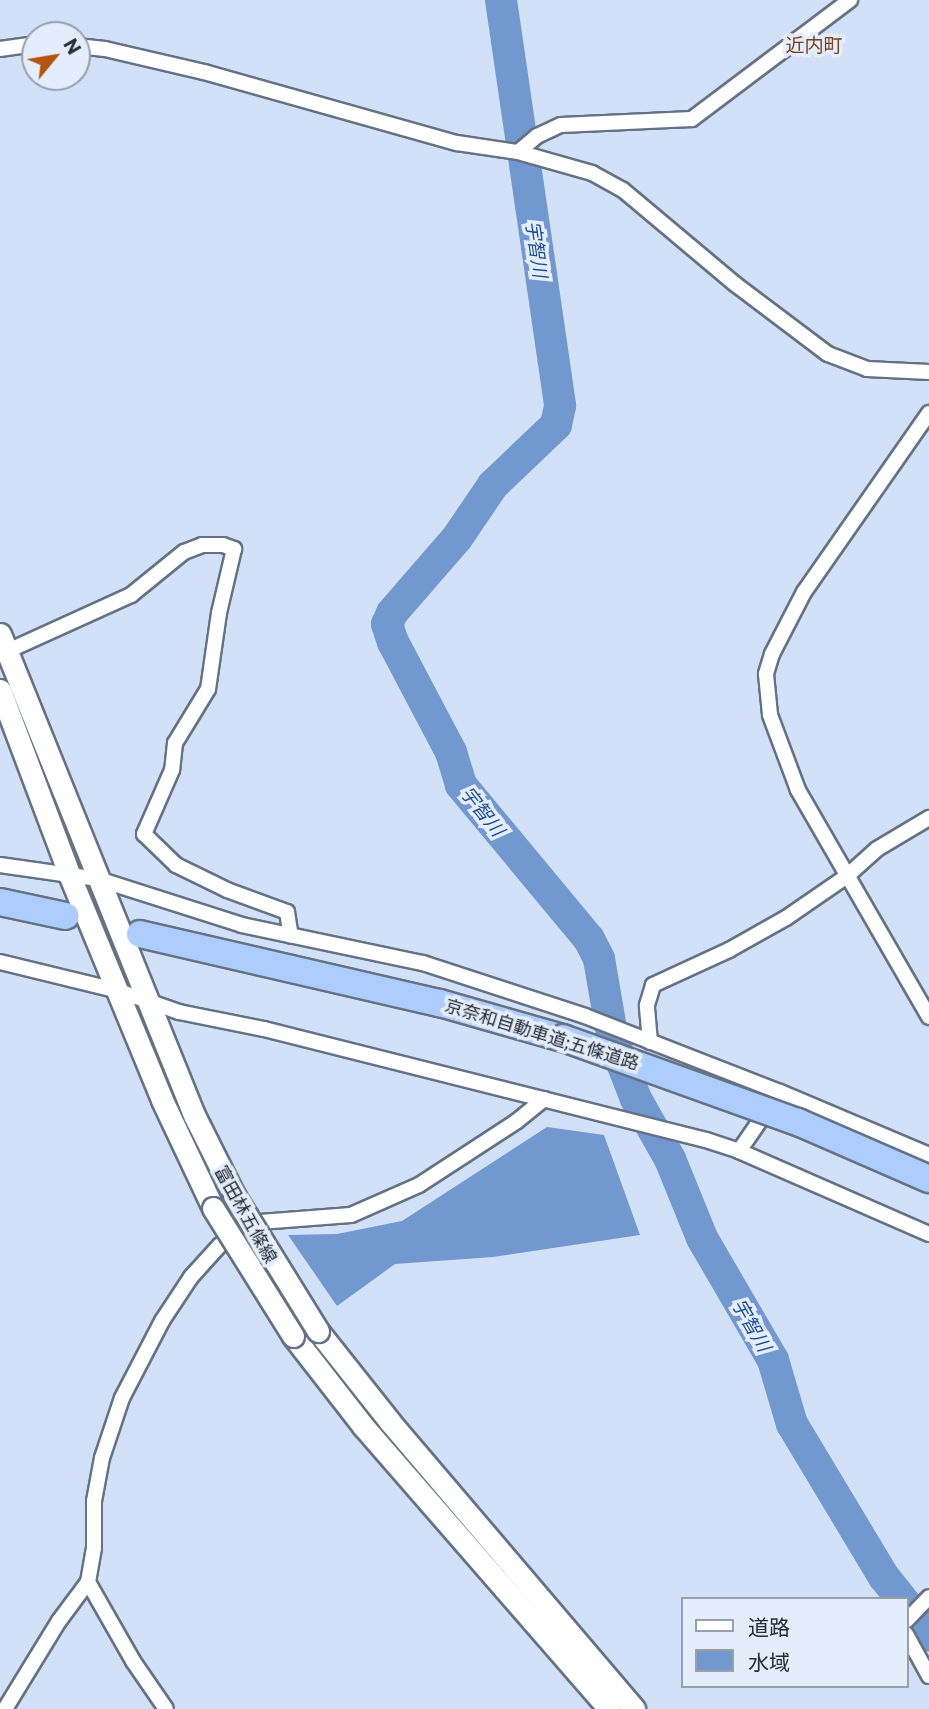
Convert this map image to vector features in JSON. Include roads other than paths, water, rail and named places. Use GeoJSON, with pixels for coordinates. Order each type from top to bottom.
{"type":"FeatureCollection","features":[{"type":"Feature","properties":{"kind":"highway"},"geometry":{"type":"LineString","coordinates":[[0,902],[66,916]]}},
{"type":"Feature","properties":{"kind":"highway","name":"京奈和自動車道;五條道路"},"geometry":{"type":"LineString","coordinates":[[141,934],[440,1003],[563,1038],[786,1117],[929,1179]]}},
{"type":"Feature","properties":{"kind":"main road","name":"富田林五條線"},"geometry":{"type":"LineString","coordinates":[[2,647],[194,1115],[233,1195],[318,1331],[390,1422],[634,1709]]}},
{"type":"Feature","properties":{"kind":"main road","name":"富田林五條線"},"geometry":{"type":"LineString","coordinates":[[0,690],[69,874],[162,1100],[213,1208],[293,1336],[363,1426],[609,1709]]}},
{"type":"Feature","properties":{"kind":"street"},"geometry":{"type":"LineString","coordinates":[[518,152],[537,136],[561,125],[692,119],[850,0]]}},
{"type":"Feature","properties":{"kind":"street"},"geometry":{"type":"LineString","coordinates":[[0,49],[21,46]]}},
{"type":"Feature","properties":{"kind":"street"},"geometry":{"type":"LineString","coordinates":[[91,48],[204,72],[457,143],[518,152],[592,173],[623,190],[735,284],[828,354],[867,369],[929,372]]}},
{"type":"Feature","properties":{"kind":"street"},"geometry":{"type":"LineString","coordinates":[[929,413],[804,592],[772,654],[766,674],[770,715],[797,790],[929,1017]]}},
{"type":"Feature","properties":{"kind":"street"},"geometry":{"type":"LineString","coordinates":[[2,647],[131,595],[184,552],[202,545],[223,545],[234,549],[219,613],[208,689],[175,743],[172,770],[144,834],[176,865],[227,890],[287,912],[290,936]]}},
{"type":"Feature","properties":{"kind":"street"},"geometry":{"type":"LineString","coordinates":[[650,1042],[647,1005],[653,985],[752,937],[847,876],[877,849],[929,818]]}},
{"type":"Feature","properties":{"kind":"street"},"geometry":{"type":"LineString","coordinates":[[0,865],[98,879],[242,925],[423,963],[585,1016],[780,1092],[929,1155]]}},
{"type":"Feature","properties":{"kind":"street"},"geometry":{"type":"LineString","coordinates":[[0,962],[119,991],[179,1012],[264,1029],[706,1140],[739,1151],[929,1234]]}},
{"type":"Feature","properties":{"kind":"street"},"geometry":{"type":"LineString","coordinates":[[739,1151],[780,1092]]}},
{"type":"Feature","properties":{"kind":"street"},"geometry":{"type":"LineString","coordinates":[[5,1709],[59,1621],[88,1582],[100,1469],[122,1398],[162,1321],[191,1277],[220,1245],[260,1222],[351,1215],[419,1185],[517,1121],[544,1099]]}},
{"type":"Feature","properties":{"kind":"street"},"geometry":{"type":"LineString","coordinates":[[88,1582],[133,1661],[166,1709]]}},
{"type":"Feature","properties":{"kind":"street"},"geometry":{"type":"LineString","coordinates":[[908,1619],[929,1597]]}},
{"type":"Feature","properties":{"kind":"street"},"geometry":{"type":"LineString","coordinates":[[908,1638],[929,1676]]}},
{"type":"Feature","properties":{"kind":"water"},"geometry":{"type":"Polygon","coordinates":[[[547,1127],[604,1135],[640,1235],[493,1257],[395,1264],[337,1306],[288,1235],[337,1234],[402,1221],[547,1127]]]}},
{"type":"Feature","properties":{"kind":"waterway","name":"宇智川"},"geometry":{"type":"LineString","coordinates":[[501,0],[560,406],[556,425],[493,485],[457,538],[392,613],[387,624],[393,642],[451,752],[461,785],[589,939],[599,959],[613,1040],[636,1099],[670,1159],[702,1238],[773,1360],[792,1424],[884,1577],[900,1597]]}},
{"type":"Feature","properties":{"kind":"waterway","name":"宇智川"},"geometry":{"type":"LineString","coordinates":[[908,1607],[929,1636]]}},
{"type":"Feature","properties":{"kind":"district","name":"近内町"},"geometry":{"type":"Point","coordinates":[814,45]}}]}
